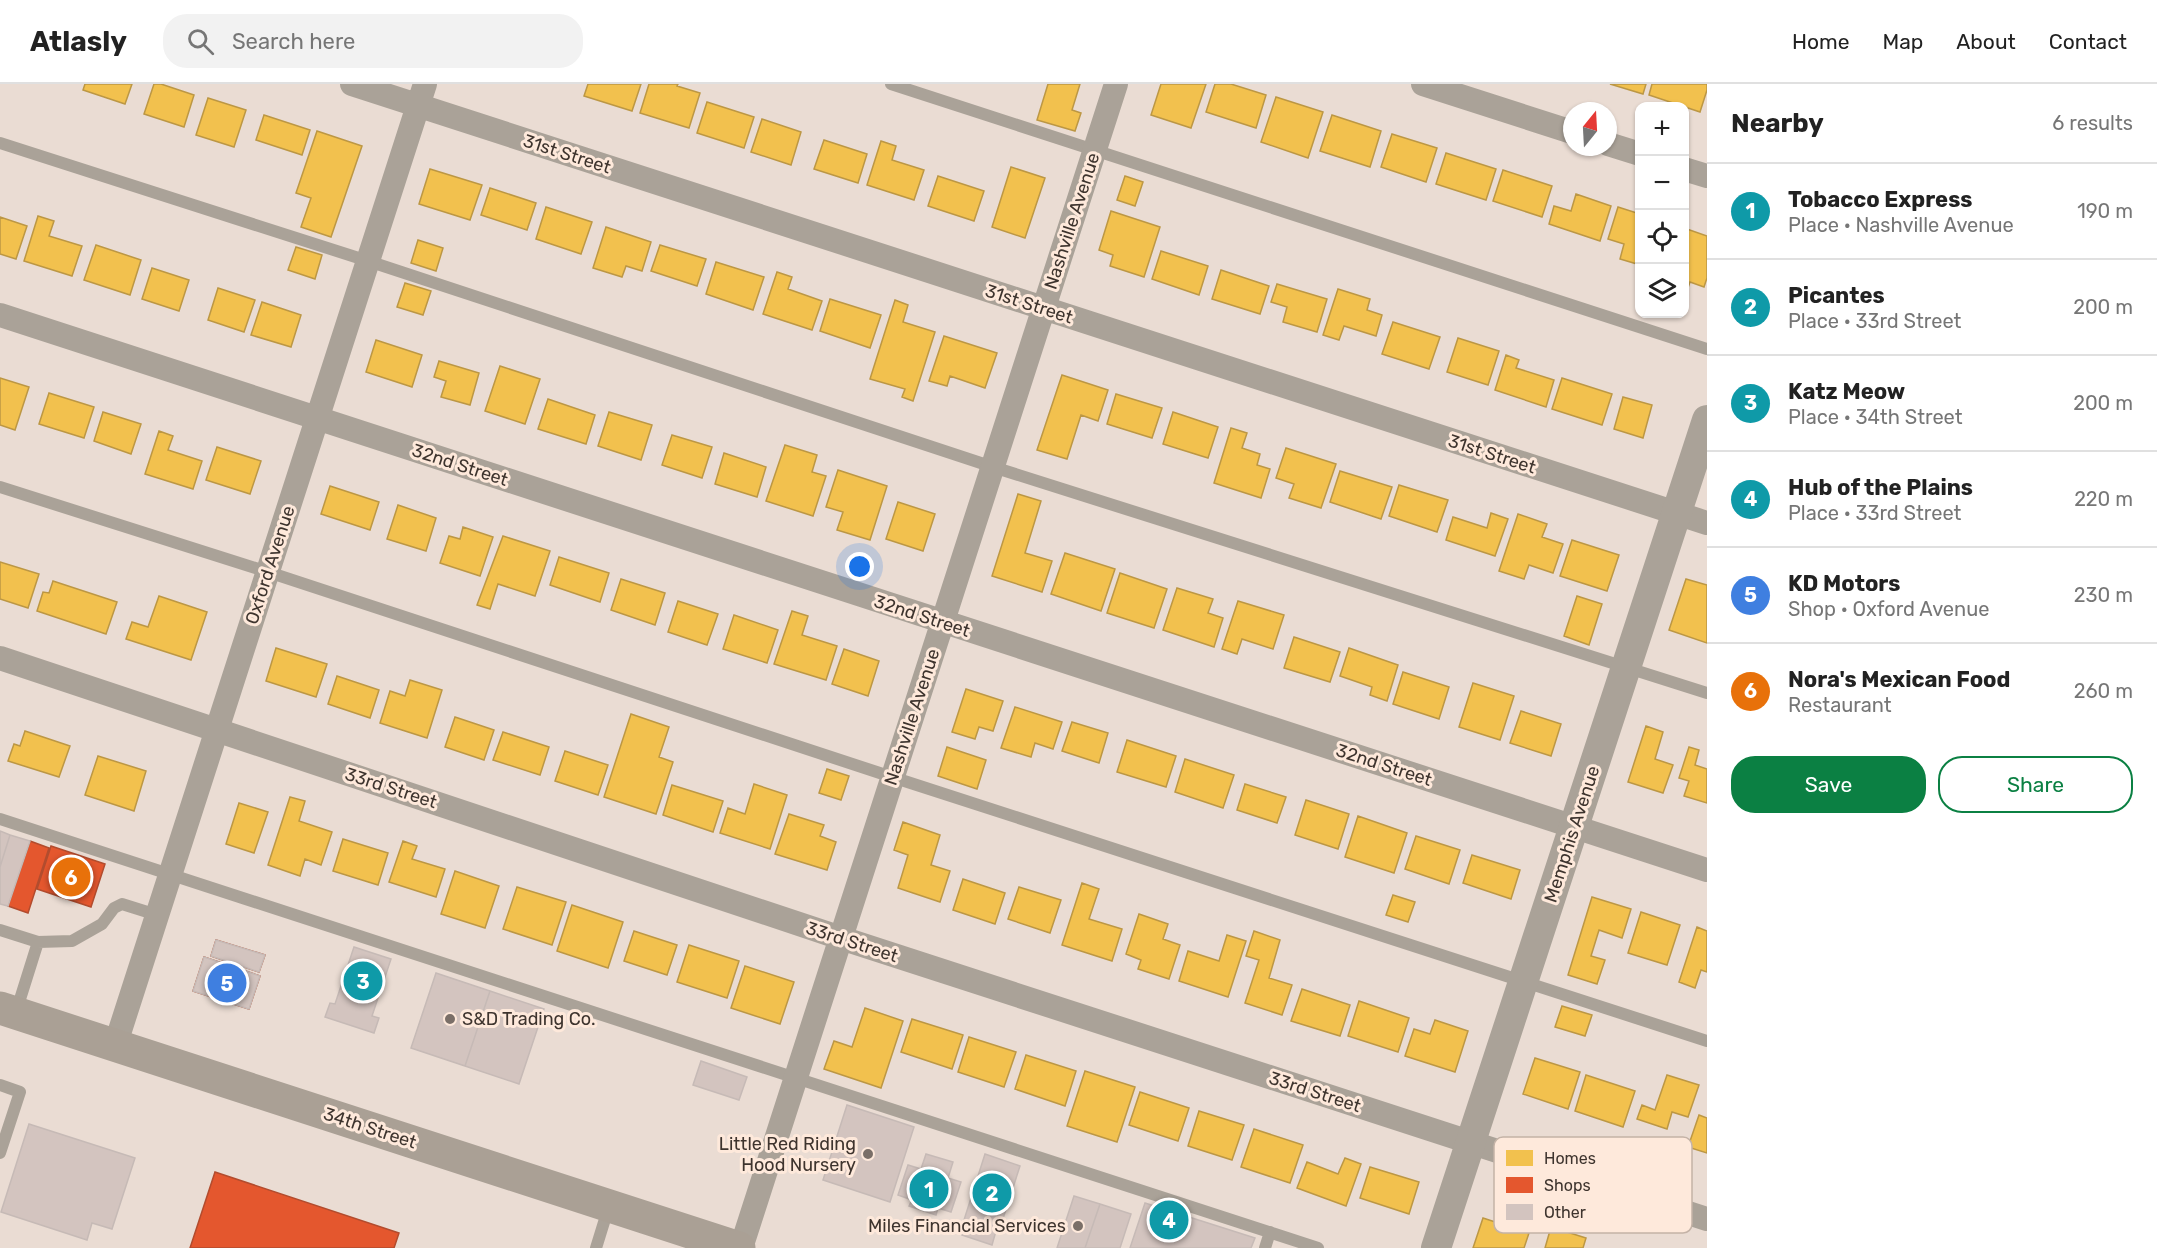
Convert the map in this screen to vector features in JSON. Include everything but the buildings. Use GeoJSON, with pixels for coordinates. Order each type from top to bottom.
{"type":"FeatureCollection","features":[{"type":"Feature","properties":{"kind":"main road","name":"34th Street"},"geometry":{"type":"LineString","coordinates":[[8,1011],[610,1206],[688,1236],[740,1248]]}},
{"type":"Feature","properties":{"kind":"street","name":"31st Street"},"geometry":{"type":"LineString","coordinates":[[352,84],[422,95],[1044,308],[1707,524]]}},
{"type":"Feature","properties":{"kind":"street","name":"Nashville Avenue"},"geometry":{"type":"LineString","coordinates":[[740,1248],[1116,84]]}},
{"type":"Feature","properties":{"kind":"street"},"geometry":{"type":"LineString","coordinates":[[1423,84],[1563,129]]}},
{"type":"Feature","properties":{"kind":"street","name":"Oxford Avenue"},"geometry":{"type":"LineString","coordinates":[[115,1046],[422,95]]}},
{"type":"Feature","properties":{"kind":"street"},"geometry":{"type":"LineString","coordinates":[[1617,147],[1635,152]]}},
{"type":"Feature","properties":{"kind":"street"},"geometry":{"type":"LineString","coordinates":[[1689,171],[1707,176]]}},
{"type":"Feature","properties":{"kind":"street","name":"32nd Street"},"geometry":{"type":"LineString","coordinates":[[0,315],[1707,870]]}},
{"type":"Feature","properties":{"kind":"street","name":"Memphis Avenue"},"geometry":{"type":"LineString","coordinates":[[1436,1248],[1707,420]]}},
{"type":"Feature","properties":{"kind":"street","name":"33rd Street"},"geometry":{"type":"LineString","coordinates":[[0,658],[840,938],[1494,1150]]}},
{"type":"Feature","properties":{"kind":"street","name":"33rd Street"},"geometry":{"type":"LineString","coordinates":[[1692,1214],[1707,1219]]}},
{"type":"Feature","properties":{"kind":"lane"},"geometry":{"type":"LineString","coordinates":[[891,84],[1707,350]]}},
{"type":"Feature","properties":{"kind":"lane"},"geometry":{"type":"LineString","coordinates":[[0,143],[368,261],[993,467],[1707,693]]}},
{"type":"Feature","properties":{"kind":"lane"},"geometry":{"type":"LineString","coordinates":[[0,487],[268,572],[1707,1041]]}},
{"type":"Feature","properties":{"kind":"lane"},"geometry":{"type":"LineString","coordinates":[[0,819],[1318,1248]]}},
{"type":"Feature","properties":{"kind":"lane"},"geometry":{"type":"LineString","coordinates":[[0,930],[38,942],[72,941],[102,924],[114,908],[122,904],[157,915]]}},
{"type":"Feature","properties":{"kind":"lane"},"geometry":{"type":"LineString","coordinates":[[8,1011],[38,942]]}},
{"type":"Feature","properties":{"kind":"lane"},"geometry":{"type":"LineString","coordinates":[[0,1085],[20,1092],[0,1153]]}},
{"type":"Feature","properties":{"kind":"lane"},"geometry":{"type":"LineString","coordinates":[[596,1248],[610,1206]]}},
{"type":"Feature","properties":{"kind":"lane"},"geometry":{"type":"LineString","coordinates":[[1265,1248],[1270,1232]]}},
{"type":"Feature","properties":{"kind":"place","name":"Nora's Mexican Food"},"geometry":{"type":"Point","coordinates":[71,877]}},
{"type":"Feature","properties":{"kind":"place","name":"Katz Meow"},"geometry":{"type":"Point","coordinates":[363,981]}},
{"type":"Feature","properties":{"kind":"place","name":"KD Motors"},"geometry":{"type":"Point","coordinates":[227,983]}},
{"type":"Feature","properties":{"kind":"place","name":"S&D Trading Co."},"geometry":{"type":"Point","coordinates":[450,1019]}},
{"type":"Feature","properties":{"kind":"place","name":"Little Red Riding Hood Nursery"},"geometry":{"type":"Point","coordinates":[868,1154]}},
{"type":"Feature","properties":{"kind":"place","name":"Tobacco Express"},"geometry":{"type":"Point","coordinates":[929,1189]}},
{"type":"Feature","properties":{"kind":"place","name":"Picantes"},"geometry":{"type":"Point","coordinates":[992,1193]}},
{"type":"Feature","properties":{"kind":"place","name":"Hub of the Plains"},"geometry":{"type":"Point","coordinates":[1169,1220]}},
{"type":"Feature","properties":{"kind":"place","name":"Miles Financial Services"},"geometry":{"type":"Point","coordinates":[1078,1226]}}]}
